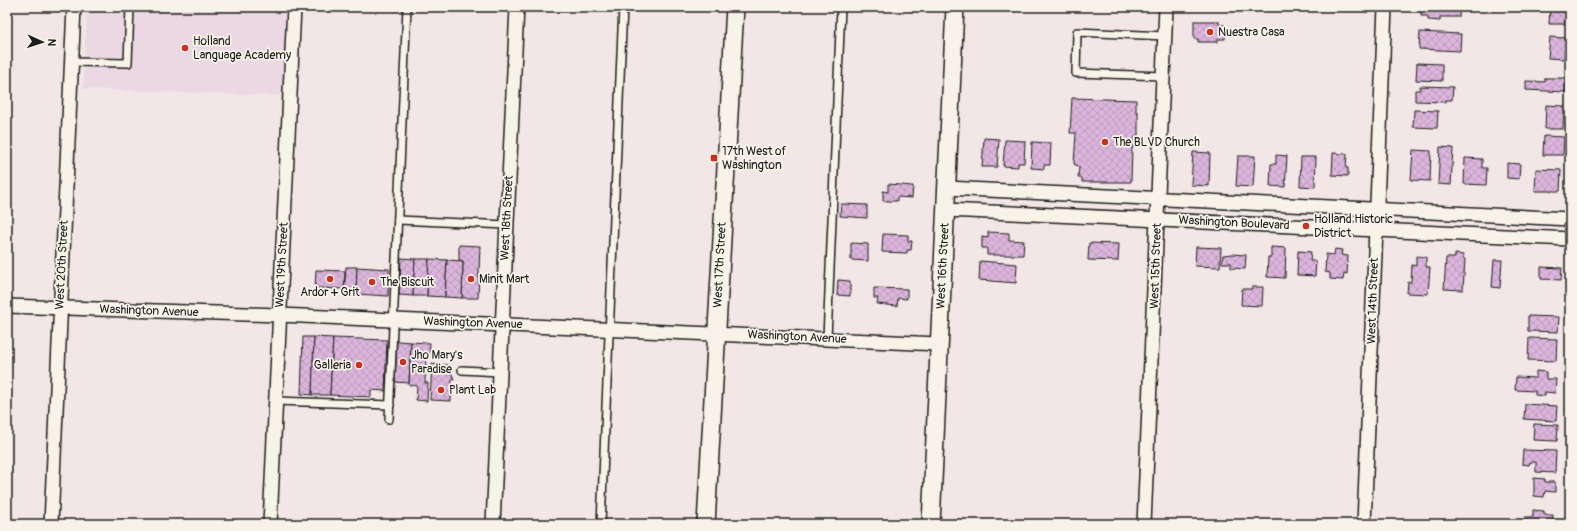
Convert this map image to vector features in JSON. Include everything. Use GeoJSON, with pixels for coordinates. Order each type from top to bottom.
{"type":"FeatureCollection","features":[{"type":"Feature","properties":{"kind":"street","name":"West 20th Street"},"geometry":{"type":"LineString","coordinates":[[51,524],[59,308],[74,7]]}},
{"type":"Feature","properties":{"kind":"street","name":"West 19th Street"},"geometry":{"type":"LineString","coordinates":[[270,524],[294,7]]}},
{"type":"Feature","properties":{"kind":"street","name":"West 18th Street"},"geometry":{"type":"LineString","coordinates":[[494,524],[517,7]]}},
{"type":"Feature","properties":{"kind":"street","name":"West 17th Street"},"geometry":{"type":"LineString","coordinates":[[706,524],[734,7]]}},
{"type":"Feature","properties":{"kind":"street","name":"West 16th Street"},"geometry":{"type":"LineString","coordinates":[[930,524],[955,7]]}},
{"type":"Feature","properties":{"kind":"street","name":"West 15th Street"},"geometry":{"type":"LineString","coordinates":[[1144,524],[1166,36],[1166,7]]}},
{"type":"Feature","properties":{"kind":"street","name":"West 14th Street"},"geometry":{"type":"LineString","coordinates":[[1364,524],[1385,7]]}},
{"type":"Feature","properties":{"kind":"street","name":"Washington Boulevard"},"geometry":{"type":"LineString","coordinates":[[947,188],[1570,219]]}},
{"type":"Feature","properties":{"kind":"street","name":"Washington Boulevard"},"geometry":{"type":"LineString","coordinates":[[946,210],[1570,239]]}},
{"type":"Feature","properties":{"kind":"street","name":"Washington Avenue"},"geometry":{"type":"LineString","coordinates":[[7,306],[502,324],[939,344]]}},
{"type":"Feature","properties":{"kind":"lane"},"geometry":{"type":"LineString","coordinates":[[71,62],[128,63],[130,7]]}},
{"type":"Feature","properties":{"kind":"lane"},"geometry":{"type":"LineString","coordinates":[[389,419],[407,7]]}},
{"type":"Feature","properties":{"kind":"lane"},"geometry":{"type":"LineString","coordinates":[[600,524],[623,7]]}},
{"type":"Feature","properties":{"kind":"lane"},"geometry":{"type":"LineString","coordinates":[[827,339],[841,7]]}},
{"type":"Feature","properties":{"kind":"lane"},"geometry":{"type":"LineString","coordinates":[[1164,76],[1076,73],[1077,32],[1166,36]]}},
{"type":"Feature","properties":{"kind":"lane"},"geometry":{"type":"LineString","coordinates":[[398,220],[507,225]]}},
{"type":"Feature","properties":{"kind":"lane"},"geometry":{"type":"LineString","coordinates":[[462,370],[500,372]]}},
{"type":"Feature","properties":{"kind":"lane"},"geometry":{"type":"LineString","coordinates":[[276,401],[390,405]]}},
{"type":"Feature","properties":{"kind":"shaded area","name":"Holland Language Academy"},"geometry":{"type":"Polygon","coordinates":[[[87,7],[287,7],[283,96],[83,89],[87,7]]]}},
{"type":"Feature","properties":{"kind":"building"},"geometry":{"type":"Polygon","coordinates":[[[1421,7],[1460,7],[1459,17],[1440,17],[1440,21],[1428,20],[1428,16],[1421,16],[1421,7]]]}},
{"type":"Feature","properties":{"kind":"building"},"geometry":{"type":"Polygon","coordinates":[[[1550,7],[1566,7],[1565,24],[1549,24],[1550,7]]]}},
{"type":"Feature","properties":{"kind":"building","name":"Nuestra Casa"},"geometry":{"type":"Polygon","coordinates":[[[1194,21],[1219,21],[1219,25],[1225,25],[1225,39],[1218,39],[1218,42],[1198,42],[1198,39],[1194,39],[1194,21]]]}},
{"type":"Feature","properties":{"kind":"building"},"geometry":{"type":"Polygon","coordinates":[[[1420,32],[1461,34],[1460,51],[1419,49],[1420,32]]]}},
{"type":"Feature","properties":{"kind":"building"},"geometry":{"type":"Polygon","coordinates":[[[1550,37],[1566,38],[1564,59],[1548,58],[1550,37]]]}},
{"type":"Feature","properties":{"kind":"building"},"geometry":{"type":"Polygon","coordinates":[[[1417,63],[1442,64],[1442,81],[1416,80],[1417,63]]]}},
{"type":"Feature","properties":{"kind":"building"},"geometry":{"type":"Polygon","coordinates":[[[1545,78],[1567,78],[1566,92],[1526,90],[1526,81],[1545,82],[1545,78]]]}},
{"type":"Feature","properties":{"kind":"building"},"geometry":{"type":"Polygon","coordinates":[[[1420,86],[1453,87],[1452,100],[1445,100],[1445,102],[1415,101],[1415,90],[1420,90],[1420,86]]]}},
{"type":"Feature","properties":{"kind":"building","name":"The BLVD Church"},"geometry":{"type":"Polygon","coordinates":[[[1072,98],[1136,100],[1136,112],[1138,112],[1138,137],[1135,137],[1134,147],[1132,147],[1131,182],[1082,182],[1082,178],[1078,178],[1079,167],[1074,164],[1076,133],[1070,133],[1072,98]]]}},
{"type":"Feature","properties":{"kind":"building"},"geometry":{"type":"Polygon","coordinates":[[[1546,105],[1564,106],[1563,129],[1545,129],[1546,105]]]}},
{"type":"Feature","properties":{"kind":"building"},"geometry":{"type":"Polygon","coordinates":[[[1414,110],[1438,111],[1437,128],[1413,127],[1414,110]]]}},
{"type":"Feature","properties":{"kind":"building"},"geometry":{"type":"Polygon","coordinates":[[[1544,136],[1564,137],[1563,155],[1543,155],[1544,136]]]}},
{"type":"Feature","properties":{"kind":"building"},"geometry":{"type":"Polygon","coordinates":[[[984,138],[999,139],[997,167],[982,167],[984,138]]]}},
{"type":"Feature","properties":{"kind":"building"},"geometry":{"type":"Polygon","coordinates":[[[1005,140],[1025,141],[1024,163],[1018,163],[1018,167],[1003,166],[1005,140]]]}},
{"type":"Feature","properties":{"kind":"building"},"geometry":{"type":"Polygon","coordinates":[[[1032,142],[1051,143],[1050,165],[1044,165],[1044,169],[1031,168],[1032,142]]]}},
{"type":"Feature","properties":{"kind":"building"},"geometry":{"type":"Polygon","coordinates":[[[1440,147],[1453,148],[1451,185],[1438,184],[1440,147]]]}},
{"type":"Feature","properties":{"kind":"building"},"geometry":{"type":"Polygon","coordinates":[[[1413,150],[1431,151],[1430,181],[1411,180],[1413,150]]]}},
{"type":"Feature","properties":{"kind":"building"},"geometry":{"type":"Polygon","coordinates":[[[1193,152],[1210,153],[1209,186],[1191,185],[1193,152]]]}},
{"type":"Feature","properties":{"kind":"building"},"geometry":{"type":"Polygon","coordinates":[[[1333,153],[1347,154],[1346,168],[1348,168],[1348,176],[1332,175],[1333,153]]]}},
{"type":"Feature","properties":{"kind":"building"},"geometry":{"type":"Polygon","coordinates":[[[1276,155],[1287,156],[1285,187],[1270,186],[1271,164],[1276,164],[1276,155]]]}},
{"type":"Feature","properties":{"kind":"building"},"geometry":{"type":"Polygon","coordinates":[[[1238,156],[1255,156],[1253,187],[1236,186],[1238,156]]]}},
{"type":"Feature","properties":{"kind":"building"},"geometry":{"type":"Polygon","coordinates":[[[1301,157],[1316,157],[1315,187],[1300,186],[1301,157]]]}},
{"type":"Feature","properties":{"kind":"building"},"geometry":{"type":"Polygon","coordinates":[[[1465,158],[1482,159],[1482,168],[1487,168],[1486,185],[1464,184],[1465,158]]]}},
{"type":"Feature","properties":{"kind":"building"},"geometry":{"type":"Polygon","coordinates":[[[1507,163],[1520,164],[1519,179],[1507,178],[1507,163]]]}},
{"type":"Feature","properties":{"kind":"building"},"geometry":{"type":"Polygon","coordinates":[[[1536,169],[1561,170],[1560,191],[1535,191],[1536,169]]]}},
{"type":"Feature","properties":{"kind":"building"},"geometry":{"type":"Polygon","coordinates":[[[888,184],[913,186],[912,198],[897,197],[897,201],[883,201],[883,191],[888,192],[888,184]]]}},
{"type":"Feature","properties":{"kind":"building"},"geometry":{"type":"Polygon","coordinates":[[[841,204],[867,205],[867,218],[840,216],[841,204]]]}},
{"type":"Feature","properties":{"kind":"building"},"geometry":{"type":"Polygon","coordinates":[[[988,232],[1009,233],[1009,240],[1024,241],[1023,255],[987,255],[987,248],[982,248],[982,237],[988,238],[988,232]]]}},
{"type":"Feature","properties":{"kind":"building"},"geometry":{"type":"Polygon","coordinates":[[[883,234],[908,235],[908,241],[912,241],[911,250],[907,250],[907,253],[882,252],[883,234]]]}},
{"type":"Feature","properties":{"kind":"building"},"geometry":{"type":"Polygon","coordinates":[[[851,243],[868,244],[868,261],[851,260],[851,243]]]}},
{"type":"Feature","properties":{"kind":"building"},"geometry":{"type":"Polygon","coordinates":[[[1089,243],[1119,244],[1118,261],[1088,260],[1089,243]]]}},
{"type":"Feature","properties":{"kind":"building","name":"Minit Mart"},"geometry":{"type":"Polygon","coordinates":[[[459,245],[480,246],[478,298],[462,298],[463,261],[459,260],[459,245]]]}},
{"type":"Feature","properties":{"kind":"building"},"geometry":{"type":"Polygon","coordinates":[[[1196,247],[1221,248],[1220,267],[1195,266],[1196,247]]]}},
{"type":"Feature","properties":{"kind":"building"},"geometry":{"type":"Polygon","coordinates":[[[1271,247],[1286,248],[1285,278],[1267,277],[1268,257],[1271,257],[1271,247]]]}},
{"type":"Feature","properties":{"kind":"building"},"geometry":{"type":"Polygon","coordinates":[[[1335,249],[1342,250],[1341,255],[1348,256],[1347,274],[1344,273],[1343,280],[1330,279],[1330,273],[1325,272],[1326,254],[1334,255],[1335,249]]]}},
{"type":"Feature","properties":{"kind":"building"},"geometry":{"type":"Polygon","coordinates":[[[1298,251],[1311,252],[1310,261],[1316,261],[1315,276],[1297,275],[1298,251]]]}},
{"type":"Feature","properties":{"kind":"building"},"geometry":{"type":"Polygon","coordinates":[[[1455,254],[1463,255],[1463,259],[1465,259],[1463,290],[1444,289],[1446,258],[1455,258],[1455,254]]]}},
{"type":"Feature","properties":{"kind":"building"},"geometry":{"type":"Polygon","coordinates":[[[1223,255],[1246,255],[1245,269],[1231,268],[1231,263],[1222,263],[1223,255]]]}},
{"type":"Feature","properties":{"kind":"building"},"geometry":{"type":"Polygon","coordinates":[[[1416,256],[1426,257],[1426,267],[1430,267],[1428,294],[1407,293],[1408,282],[1411,282],[1412,265],[1416,266],[1416,256]]]}},
{"type":"Feature","properties":{"kind":"building"},"geometry":{"type":"Polygon","coordinates":[[[401,258],[415,259],[413,296],[399,295],[401,258]]]}},
{"type":"Feature","properties":{"kind":"building"},"geometry":{"type":"Polygon","coordinates":[[[415,259],[429,259],[427,296],[413,296],[415,259]]]}},
{"type":"Feature","properties":{"kind":"building"},"geometry":{"type":"Polygon","coordinates":[[[429,259],[447,260],[445,297],[427,296],[429,259]]]}},
{"type":"Feature","properties":{"kind":"building"},"geometry":{"type":"Polygon","coordinates":[[[447,260],[463,261],[462,298],[445,297],[447,260]]]}},
{"type":"Feature","properties":{"kind":"building"},"geometry":{"type":"Polygon","coordinates":[[[1494,260],[1502,260],[1500,288],[1492,287],[1494,260]]]}},
{"type":"Feature","properties":{"kind":"building"},"geometry":{"type":"Polygon","coordinates":[[[980,261],[1017,264],[1016,283],[979,280],[980,261]]]}},
{"type":"Feature","properties":{"kind":"building"},"geometry":{"type":"Polygon","coordinates":[[[346,267],[357,267],[356,294],[344,294],[346,267]]]}},
{"type":"Feature","properties":{"kind":"building","name":"The Biscuit"},"geometry":{"type":"Polygon","coordinates":[[[357,267],[389,269],[388,296],[356,294],[357,267]]]}},
{"type":"Feature","properties":{"kind":"building"},"geometry":{"type":"Polygon","coordinates":[[[1541,267],[1562,268],[1561,280],[1541,279],[1541,267]]]}},
{"type":"Feature","properties":{"kind":"building","name":"Ardor + Grit"},"geometry":{"type":"Polygon","coordinates":[[[316,270],[345,271],[344,289],[315,288],[316,270]]]}},
{"type":"Feature","properties":{"kind":"building"},"geometry":{"type":"Polygon","coordinates":[[[838,280],[850,281],[850,296],[837,295],[838,280]]]}},
{"type":"Feature","properties":{"kind":"building"},"geometry":{"type":"Polygon","coordinates":[[[1252,287],[1263,287],[1262,306],[1241,305],[1242,289],[1252,289],[1252,287]]]}},
{"type":"Feature","properties":{"kind":"building"},"geometry":{"type":"Polygon","coordinates":[[[874,288],[907,289],[907,299],[898,298],[897,306],[877,304],[878,298],[874,298],[874,288]]]}},
{"type":"Feature","properties":{"kind":"building"},"geometry":{"type":"Polygon","coordinates":[[[1528,316],[1559,317],[1558,332],[1528,331],[1528,316]]]}},
{"type":"Feature","properties":{"kind":"building"},"geometry":{"type":"Polygon","coordinates":[[[303,337],[314,337],[312,395],[301,394],[303,337]]]}},
{"type":"Feature","properties":{"kind":"building"},"geometry":{"type":"Polygon","coordinates":[[[314,337],[333,338],[330,395],[312,395],[314,337]]]}},
{"type":"Feature","properties":{"kind":"building","name":"Galleria"},"geometry":{"type":"Polygon","coordinates":[[[333,338],[387,340],[385,391],[371,390],[371,397],[330,395],[333,338]]]}},
{"type":"Feature","properties":{"kind":"building"},"geometry":{"type":"Polygon","coordinates":[[[1529,338],[1557,339],[1556,361],[1528,360],[1529,338]]]}},
{"type":"Feature","properties":{"kind":"building","name":"Jho Mary's Paradise"},"geometry":{"type":"Polygon","coordinates":[[[397,341],[411,342],[409,383],[395,382],[397,341]]]}},
{"type":"Feature","properties":{"kind":"building"},"geometry":{"type":"Polygon","coordinates":[[[411,342],[430,343],[429,357],[426,357],[425,383],[428,383],[427,401],[416,400],[417,386],[409,385],[411,342]]]}},
{"type":"Feature","properties":{"kind":"building","name":"Plant Lab"},"geometry":{"type":"Polygon","coordinates":[[[432,364],[448,365],[454,379],[452,379],[451,401],[430,400],[432,364]]]}},
{"type":"Feature","properties":{"kind":"building"},"geometry":{"type":"Polygon","coordinates":[[[1536,371],[1546,372],[1546,379],[1556,379],[1555,393],[1545,392],[1545,396],[1535,395],[1535,391],[1515,390],[1516,377],[1536,378],[1536,371]]]}},
{"type":"Feature","properties":{"kind":"building"},"geometry":{"type":"Polygon","coordinates":[[[1525,404],[1557,406],[1556,421],[1524,419],[1525,404]]]}},
{"type":"Feature","properties":{"kind":"building"},"geometry":{"type":"Polygon","coordinates":[[[1534,424],[1558,425],[1557,441],[1533,440],[1534,424]]]}},
{"type":"Feature","properties":{"kind":"building"},"geometry":{"type":"Polygon","coordinates":[[[1523,450],[1556,451],[1555,473],[1536,472],[1536,462],[1530,462],[1529,465],[1522,464],[1523,450]]]}},
{"type":"Feature","properties":{"kind":"building"},"geometry":{"type":"Polygon","coordinates":[[[1534,478],[1545,479],[1545,482],[1555,482],[1555,492],[1545,491],[1544,497],[1534,496],[1534,478]]]}},
{"type":"Feature","properties":{"kind":"building"},"geometry":{"type":"Polygon","coordinates":[[[1533,510],[1544,511],[1544,515],[1553,515],[1553,524],[1524,524],[1525,517],[1533,517],[1533,510]]]}},
{"type":"Feature","properties":{"kind":"place","name":"Nuestra Casa"},"geometry":{"type":"Point","coordinates":[1210,32]}},
{"type":"Feature","properties":{"kind":"place","name":"Holland Language Academy"},"geometry":{"type":"Point","coordinates":[185,48]}},
{"type":"Feature","properties":{"kind":"place","name":"The BLVD Church"},"geometry":{"type":"Point","coordinates":[1105,142]}},
{"type":"Feature","properties":{"kind":"place","name":"17th West of Washington"},"geometry":{"type":"Point","coordinates":[714,158]}},
{"type":"Feature","properties":{"kind":"place","name":"Holland Historic District"},"geometry":{"type":"Point","coordinates":[1306,226]}},
{"type":"Feature","properties":{"kind":"place","name":"Ardor + Grit"},"geometry":{"type":"Point","coordinates":[330,279]}},
{"type":"Feature","properties":{"kind":"place","name":"Minit Mart"},"geometry":{"type":"Point","coordinates":[471,279]}},
{"type":"Feature","properties":{"kind":"place","name":"The Biscuit"},"geometry":{"type":"Point","coordinates":[372,282]}},
{"type":"Feature","properties":{"kind":"place","name":"Jho Mary's Paradise"},"geometry":{"type":"Point","coordinates":[403,362]}},
{"type":"Feature","properties":{"kind":"place","name":"Galleria"},"geometry":{"type":"Point","coordinates":[359,365]}},
{"type":"Feature","properties":{"kind":"place","name":"Plant Lab"},"geometry":{"type":"Point","coordinates":[441,390]}}]}
